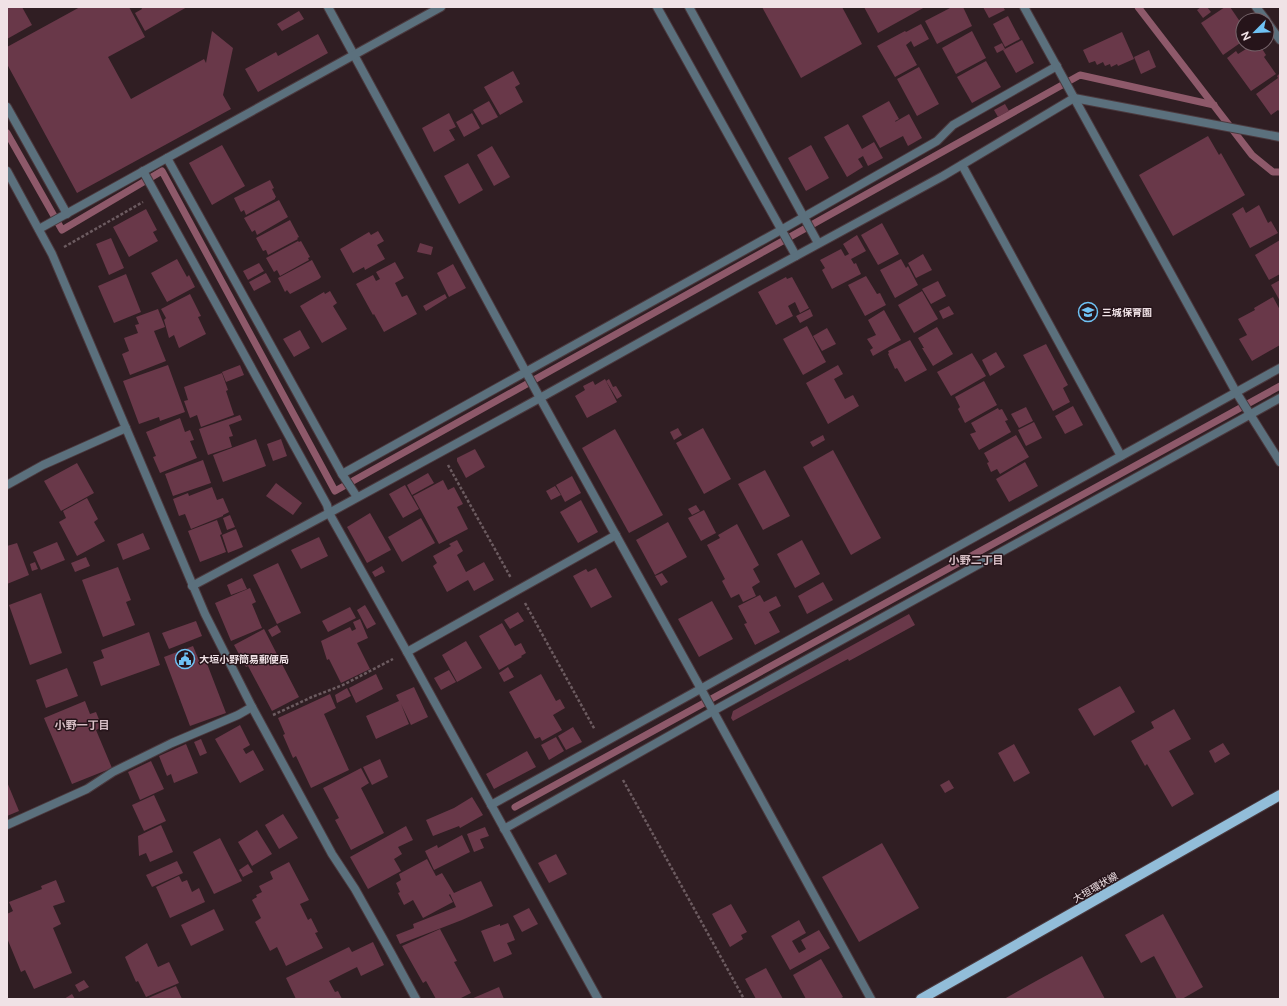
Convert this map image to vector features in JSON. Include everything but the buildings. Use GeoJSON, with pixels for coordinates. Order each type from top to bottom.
{"type":"FeatureCollection","features":[{"type":"Feature","properties":{"kind":"main road","name":"大垣環状線"},"geometry":{"type":"LineString","coordinates":[[921,999],[1280,795]]}},
{"type":"Feature","properties":{"kind":"street"},"geometry":{"type":"LineString","coordinates":[[328,7],[540,398],[702,689],[871,999]]}},
{"type":"Feature","properties":{"kind":"street"},"geometry":{"type":"LineString","coordinates":[[39,229],[441,7]]}},
{"type":"Feature","properties":{"kind":"street"},"geometry":{"type":"LineString","coordinates":[[657,7],[796,256]]}},
{"type":"Feature","properties":{"kind":"street"},"geometry":{"type":"LineString","coordinates":[[689,7],[818,244]]}},
{"type":"Feature","properties":{"kind":"street"},"geometry":{"type":"LineString","coordinates":[[1024,7],[1236,392],[1280,462]]}},
{"type":"Feature","properties":{"kind":"street"},"geometry":{"type":"LineString","coordinates":[[342,474],[781,230],[803,216],[937,141],[953,125],[1057,66]]}},
{"type":"Feature","properties":{"kind":"street"},"geometry":{"type":"LineString","coordinates":[[192,586],[329,514],[357,497],[540,398],[962,165],[1074,98],[1280,137]]}},
{"type":"Feature","properties":{"kind":"street"},"geometry":{"type":"LineString","coordinates":[[7,107],[67,214]]}},
{"type":"Feature","properties":{"kind":"street"},"geometry":{"type":"LineString","coordinates":[[167,158],[342,474],[357,497]]}},
{"type":"Feature","properties":{"kind":"street"},"geometry":{"type":"LineString","coordinates":[[962,165],[1121,456]]}},
{"type":"Feature","properties":{"kind":"street"},"geometry":{"type":"LineString","coordinates":[[7,171],[52,254],[192,586],[252,708],[332,854],[355,889],[392,953],[416,999]]}},
{"type":"Feature","properties":{"kind":"street"},"geometry":{"type":"LineString","coordinates":[[143,171],[327,505],[329,514],[407,652],[598,999]]}},
{"type":"Feature","properties":{"kind":"street"},"geometry":{"type":"LineString","coordinates":[[491,805],[1280,368]]}},
{"type":"Feature","properties":{"kind":"street"},"geometry":{"type":"LineString","coordinates":[[504,829],[713,711],[1280,398]]}},
{"type":"Feature","properties":{"kind":"street"},"geometry":{"type":"LineString","coordinates":[[7,484],[43,465],[126,428]]}},
{"type":"Feature","properties":{"kind":"street"},"geometry":{"type":"LineString","coordinates":[[407,652],[616,535]]}},
{"type":"Feature","properties":{"kind":"street"},"geometry":{"type":"LineString","coordinates":[[7,825],[87,789],[113,772],[172,743],[252,708]]}},
{"type":"Feature","properties":{"kind":"path"},"geometry":{"type":"LineString","coordinates":[[52,254],[157,195]]}},
{"type":"Feature","properties":{"kind":"path"},"geometry":{"type":"LineString","coordinates":[[441,452],[514,584]]}},
{"type":"Feature","properties":{"kind":"path"},"geometry":{"type":"LineString","coordinates":[[522,598],[598,736]]}},
{"type":"Feature","properties":{"kind":"path"},"geometry":{"type":"LineString","coordinates":[[260,721],[312,697],[343,685],[407,652]]}},
{"type":"Feature","properties":{"kind":"path"},"geometry":{"type":"LineString","coordinates":[[621,778],[744,999]]}},
{"type":"Feature","properties":{"kind":"waterway"},"geometry":{"type":"LineString","coordinates":[[1138,7],[1252,155],[1273,172],[1280,172]]}},
{"type":"Feature","properties":{"kind":"waterway"},"geometry":{"type":"LineString","coordinates":[[7,133],[62,230],[162,171],[335,491],[1080,75],[1214,105]]}},
{"type":"Feature","properties":{"kind":"waterway"},"geometry":{"type":"LineString","coordinates":[[515,807],[1280,386]]}},
{"type":"Feature","properties":{"kind":"place","name":"三城保育園"},"geometry":{"type":"Point","coordinates":[1088,312]}},
{"type":"Feature","properties":{"kind":"place","name":"大垣小野簡易郵便局"},"geometry":{"type":"Point","coordinates":[185,659]}},
{"type":"Feature","properties":{"kind":"district","name":"小野二丁目"},"geometry":{"type":"Point","coordinates":[976,560]}},
{"type":"Feature","properties":{"kind":"district","name":"小野一丁目"},"geometry":{"type":"Point","coordinates":[82,725]}}]}
